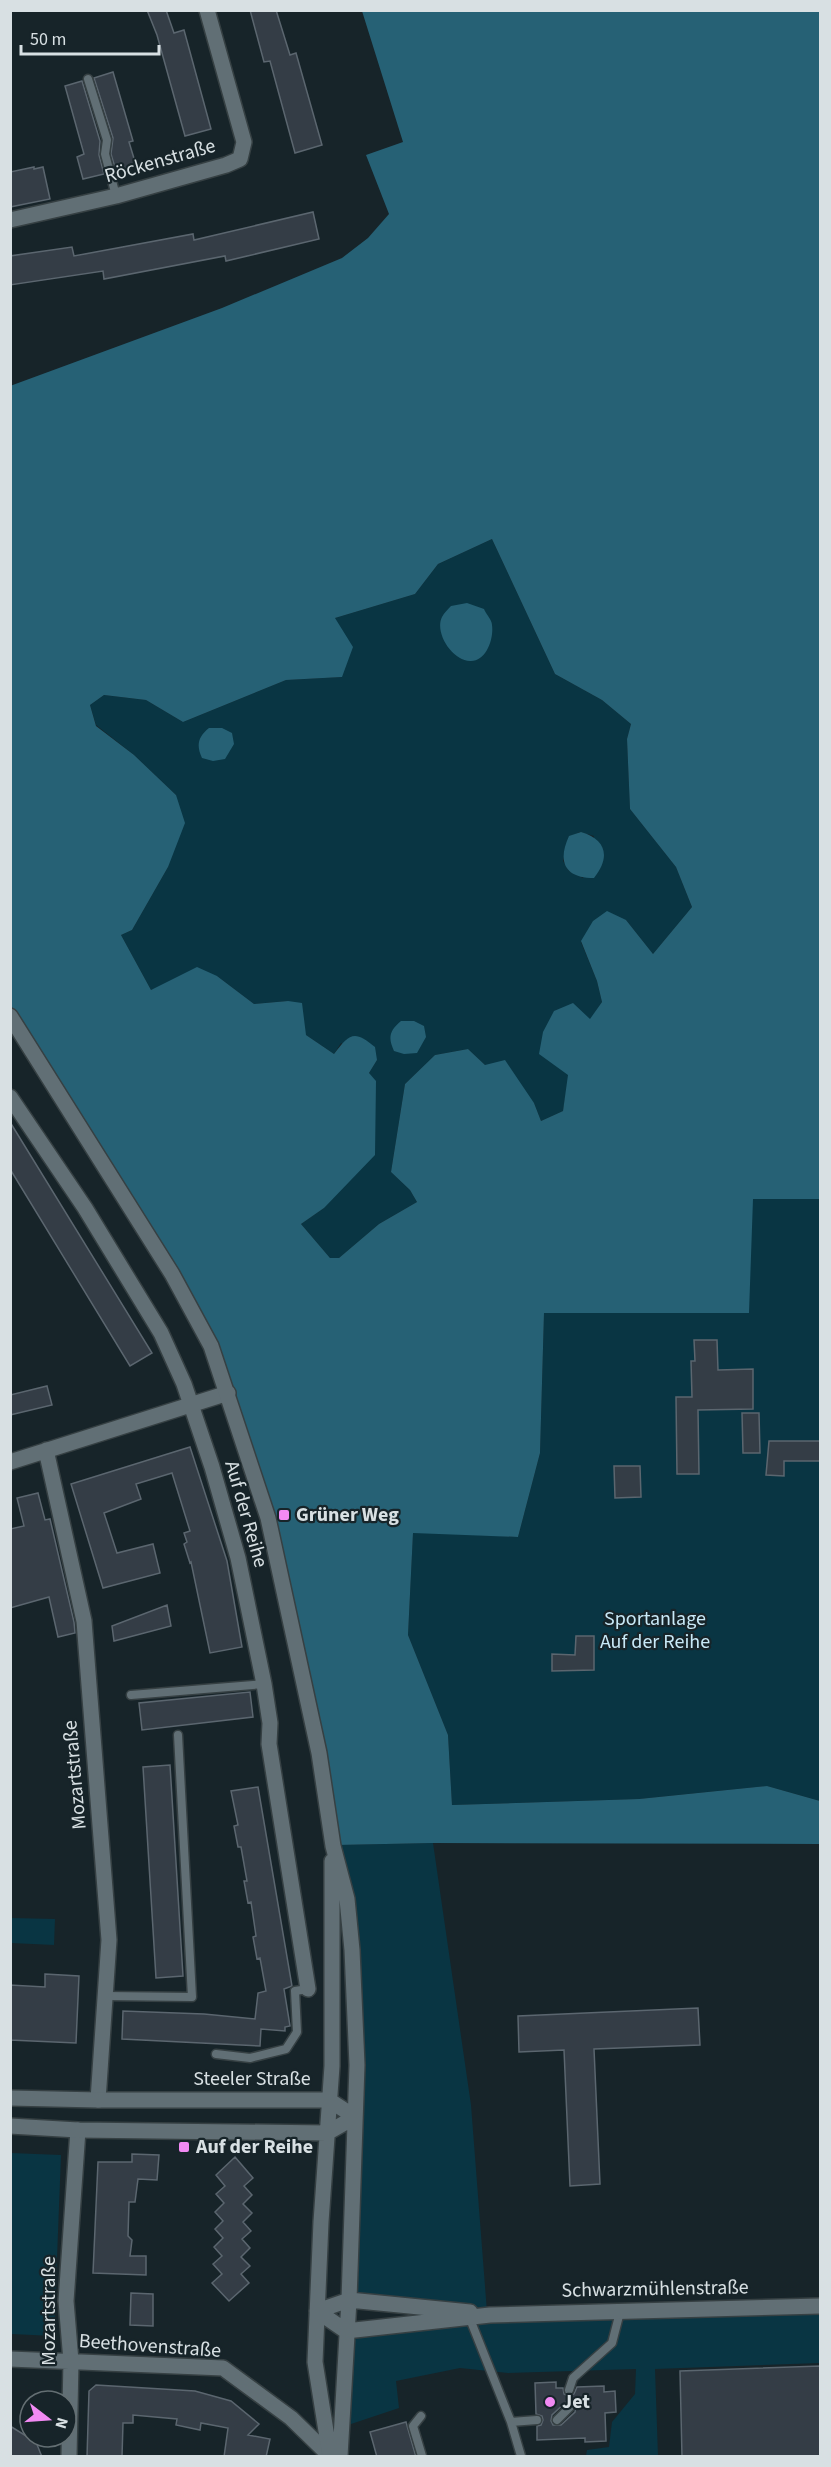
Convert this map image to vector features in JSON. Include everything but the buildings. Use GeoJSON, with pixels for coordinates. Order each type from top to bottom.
{"type":"FeatureCollection","features":[{"type":"Feature","properties":{"kind":"street","name":"Röckenstraße"},"geometry":{"type":"LineString","coordinates":[[10,220],[116,196],[240,159],[244,142],[207,10]]}},
{"type":"Feature","properties":{"kind":"street","name":"Auf der Reihe"},"geometry":{"type":"LineString","coordinates":[[10,1016],[172,1274],[211,1346],[268,1518],[319,1753],[333,1846],[347,1899],[352,1950],[357,2065],[349,2300],[332,2456]]}},
{"type":"Feature","properties":{"kind":"street","name":"Auf der Reihe"},"geometry":{"type":"LineString","coordinates":[[10,1097],[85,1208],[161,1333],[190,1404],[212,1467],[238,1558],[264,1683],[270,1723],[269,1744],[308,1989]]}},
{"type":"Feature","properties":{"kind":"street"},"geometry":{"type":"LineString","coordinates":[[10,1461],[228,1393]]}},
{"type":"Feature","properties":{"kind":"street","name":"Mozartstraße"},"geometry":{"type":"LineString","coordinates":[[46,1450],[84,1621],[109,1940],[98,2100]]}},
{"type":"Feature","properties":{"kind":"street","name":"Auf der Reihe"},"geometry":{"type":"LineString","coordinates":[[332,2456],[315,2362],[332,2066],[330,1897],[333,1846]]}},
{"type":"Feature","properties":{"kind":"street","name":"Steeler Straße"},"geometry":{"type":"LineString","coordinates":[[10,2098],[329,2100],[355,2117]]}},
{"type":"Feature","properties":{"kind":"street"},"geometry":{"type":"LineString","coordinates":[[10,2126],[78,2130],[327,2133],[355,2117]]}},
{"type":"Feature","properties":{"kind":"street","name":"Mozartstraße"},"geometry":{"type":"LineString","coordinates":[[69,2457],[71,2361],[66,2301],[78,2130]]}},
{"type":"Feature","properties":{"kind":"street","name":"Schwarzmühlenstraße"},"geometry":{"type":"LineString","coordinates":[[317,2311],[349,2300],[490,2315],[820,2306]]}},
{"type":"Feature","properties":{"kind":"street"},"geometry":{"type":"LineString","coordinates":[[317,2311],[346,2331]]}},
{"type":"Feature","properties":{"kind":"street","name":"Schwarzmühlenstraße"},"geometry":{"type":"LineString","coordinates":[[346,2331],[490,2315]]}},
{"type":"Feature","properties":{"kind":"street","name":"Beethovenstraße"},"geometry":{"type":"LineString","coordinates":[[10,2359],[223,2368],[291,2418],[332,2456]]}},
{"type":"Feature","properties":{"kind":"lane"},"geometry":{"type":"LineString","coordinates":[[88,79],[107,140],[105,153],[116,196]]}},
{"type":"Feature","properties":{"kind":"lane"},"geometry":{"type":"LineString","coordinates":[[130,1695],[264,1683]]}},
{"type":"Feature","properties":{"kind":"lane"},"geometry":{"type":"LineString","coordinates":[[105,1996],[192,1997],[178,1735]]}},
{"type":"Feature","properties":{"kind":"lane"},"geometry":{"type":"LineString","coordinates":[[216,2054],[250,2058],[286,2049],[297,2032],[295,1991],[308,1989]]}},
{"type":"Feature","properties":{"kind":"lane"},"geometry":{"type":"LineString","coordinates":[[569,2390],[573,2378],[612,2343],[620,2313]]}},
{"type":"Feature","properties":{"kind":"lane"},"geometry":{"type":"LineString","coordinates":[[470,2319],[511,2422],[521,2457]]}},
{"type":"Feature","properties":{"kind":"lane"},"geometry":{"type":"LineString","coordinates":[[557,2420],[570,2407]]}},
{"type":"Feature","properties":{"kind":"lane"},"geometry":{"type":"LineString","coordinates":[[421,2416],[413,2426],[422,2457]]}},
{"type":"Feature","properties":{"kind":"lane"},"geometry":{"type":"LineString","coordinates":[[511,2422],[537,2420]]}},
{"type":"Feature","properties":{"kind":"green space"},"geometry":{"type":"Polygon","coordinates":[[[492,539],[555,674],[602,700],[631,724],[627,739],[630,809],[676,867],[692,907],[653,954],[626,920],[581,942],[597,981],[602,1002],[581,1040],[568,1082],[563,1111],[541,1121],[534,1103],[468,1049],[435,1055],[405,1084],[391,1172],[410,1190],[417,1202],[379,1224],[339,1258],[330,1258],[301,1224],[324,1208],[369,1073],[377,1060],[341,1043],[334,1054],[306,1035],[288,1001],[254,1004],[217,976],[151,990],[121,935],[132,930],[168,867],[176,795],[134,755],[96,725],[90,705],[104,695],[146,700],[183,722],[286,680],[342,677],[335,618],[415,594],[438,564],[492,539]],[[580,832],[569,837],[563,861],[569,871],[583,878],[594,836],[580,832]]]}},
{"type":"Feature","properties":{"kind":"green space","name":"Sportanlage Auf der Reihe"},"geometry":{"type":"Polygon","coordinates":[[[752,1199],[820,1199],[820,1801],[767,1786],[639,1799],[452,1805],[448,1735],[408,1635],[413,1532],[518,1537],[540,1453],[544,1313],[748,1313],[752,1199]]]}},
{"type":"Feature","properties":{"kind":"green space"},"geometry":{"type":"Polygon","coordinates":[[[433,1843],[471,2105],[487,2312],[351,2298],[358,2116],[337,1845],[433,1843]]]}},
{"type":"Feature","properties":{"kind":"green space"},"geometry":{"type":"Polygon","coordinates":[[[11,1918],[55,1919],[54,1945],[11,1943],[11,1918]]]}},
{"type":"Feature","properties":{"kind":"green space"},"geometry":{"type":"Polygon","coordinates":[[[11,2153],[61,2155],[54,2336],[11,2334],[11,2153]]]}},
{"type":"Feature","properties":{"kind":"green space"},"geometry":{"type":"Polygon","coordinates":[[[820,2310],[820,2363],[655,2369],[658,2456],[586,2456],[587,2450],[609,2447],[612,2422],[635,2394],[636,2369],[508,2373],[460,2368],[396,2381],[399,2408],[345,2426],[349,2335],[467,2322],[820,2310]]]}},
{"type":"Feature","properties":{"kind":"shaded area"},"geometry":{"type":"Polygon","coordinates":[[[362,11],[820,11],[820,1199],[753,1199],[749,1313],[544,1313],[540,1453],[518,1537],[413,1533],[408,1635],[448,1735],[452,1805],[639,1799],[767,1786],[820,1801],[820,1844],[433,1843],[337,1845],[322,1750],[216,1346],[11,1010],[10,386],[222,308],[342,258],[368,238],[389,214],[366,155],[403,142],[362,11]],[[492,539],[438,564],[415,594],[335,618],[353,647],[342,677],[286,680],[183,722],[146,700],[104,695],[90,705],[96,726],[134,755],[176,795],[185,823],[168,867],[132,930],[121,935],[151,990],[197,967],[217,976],[254,1004],[288,1001],[302,1003],[306,1035],[334,1054],[352,1036],[362,1038],[375,1047],[377,1060],[369,1073],[376,1081],[375,1155],[324,1208],[301,1224],[330,1258],[339,1258],[379,1224],[417,1202],[410,1190],[391,1172],[405,1084],[435,1055],[468,1049],[485,1065],[505,1060],[534,1103],[541,1121],[563,1111],[568,1075],[539,1054],[543,1032],[554,1011],[573,1003],[590,1019],[602,1002],[597,981],[581,941],[593,921],[607,911],[626,920],[653,954],[692,907],[676,867],[630,809],[627,739],[631,724],[602,700],[555,674],[492,539]]]}},
{"type":"Feature","properties":{"kind":"shaded area"},"geometry":{"type":"Polygon","coordinates":[[[467,603],[484,609],[492,625],[492,637],[488,648],[481,657],[471,661],[464,660],[452,652],[443,638],[440,624],[442,617],[451,606],[467,603]]]}},
{"type":"Feature","properties":{"kind":"shaded area"},"geometry":{"type":"Polygon","coordinates":[[[209,728],[222,728],[232,733],[234,744],[225,759],[213,761],[202,758],[199,742],[209,728]]]}},
{"type":"Feature","properties":{"kind":"shaded area"},"geometry":{"type":"Polygon","coordinates":[[[581,832],[596,839],[603,850],[603,863],[594,878],[570,872],[564,861],[565,845],[569,836],[581,832]]]}},
{"type":"Feature","properties":{"kind":"shaded area"},"geometry":{"type":"Polygon","coordinates":[[[401,1021],[414,1021],[424,1026],[426,1037],[417,1053],[404,1054],[394,1051],[391,1035],[401,1021]]]}},
{"type":"Feature","properties":{"kind":"place","name":"Grüner Weg"},"geometry":{"type":"Point","coordinates":[284,1515]}},
{"type":"Feature","properties":{"kind":"place","name":"Auf der Reihe"},"geometry":{"type":"Point","coordinates":[184,2147]}},
{"type":"Feature","properties":{"kind":"place","name":"Jet"},"geometry":{"type":"Point","coordinates":[550,2402]}}]}
